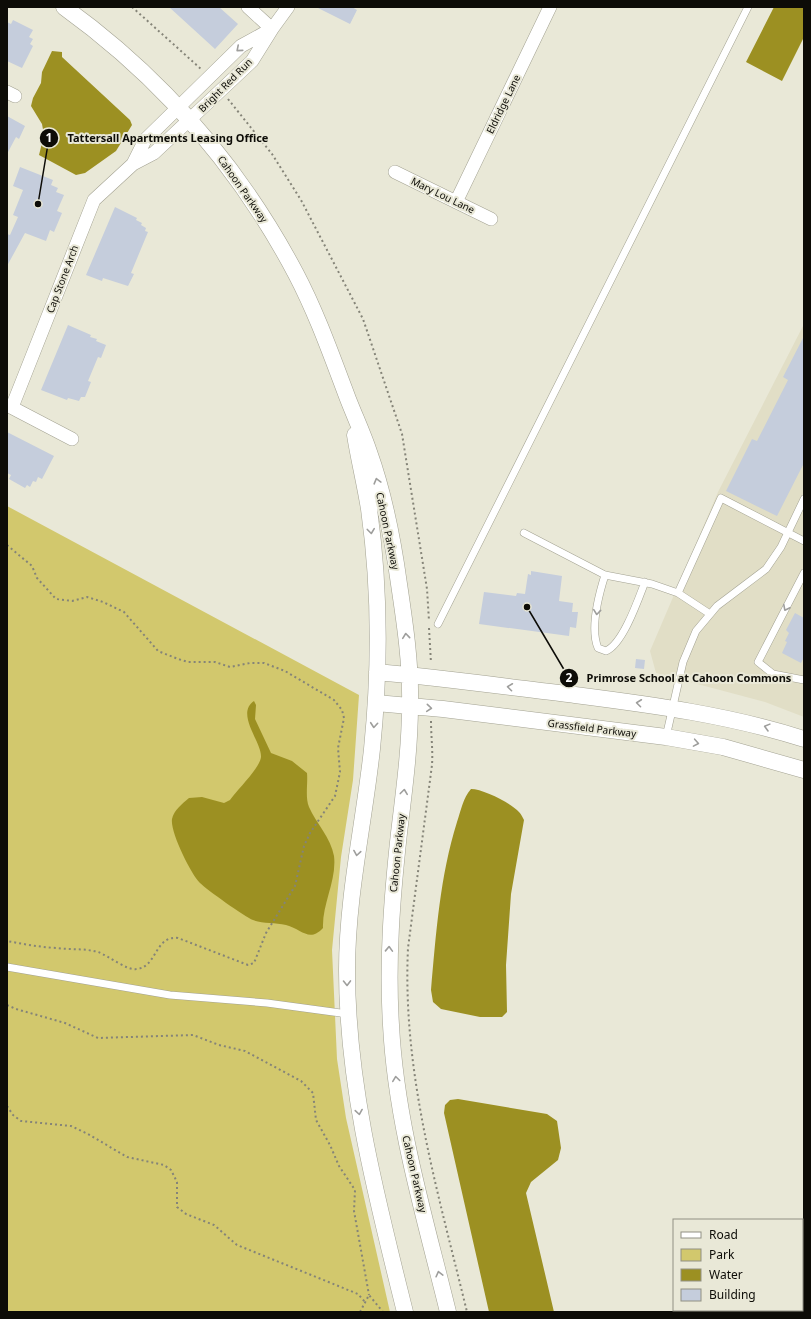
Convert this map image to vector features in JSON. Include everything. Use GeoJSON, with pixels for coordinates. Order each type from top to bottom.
{"type":"FeatureCollection","features":[{"type":"Feature","properties":{"kind":"street","name":"Cahoon Parkway"},"geometry":{"type":"LineString","coordinates":[[64,7],[125,55],[190,120],[225,163],[270,227],[297,277],[324,334],[370,455],[388,523],[404,620],[410,675],[410,706],[405,779],[391,919],[389,962],[391,1028],[395,1072],[406,1138],[448,1312]]}},
{"type":"Feature","properties":{"kind":"street"},"geometry":{"type":"LineString","coordinates":[[248,7],[272,28]]}},
{"type":"Feature","properties":{"kind":"street","name":"Bright Red Run"},"geometry":{"type":"LineString","coordinates":[[190,120],[252,61],[272,28],[288,7]]}},
{"type":"Feature","properties":{"kind":"street","name":"Eldridge Lane"},"geometry":{"type":"LineString","coordinates":[[456,202],[550,7]]}},
{"type":"Feature","properties":{"kind":"street","name":"Bright Red Run"},"geometry":{"type":"LineString","coordinates":[[178,108],[241,46],[272,28]]}},
{"type":"Feature","properties":{"kind":"street","name":"Cap Stone Arch"},"geometry":{"type":"LineString","coordinates":[[132,164],[145,140],[178,108]]}},
{"type":"Feature","properties":{"kind":"street","name":"Cap Stone Arch"},"geometry":{"type":"LineString","coordinates":[[10,406],[90,206],[98,195],[132,164],[154,153],[190,120]]}},
{"type":"Feature","properties":{"kind":"street","name":"Mary Lou Lane"},"geometry":{"type":"LineString","coordinates":[[395,172],[491,219]]}},
{"type":"Feature","properties":{"kind":"street","name":"Cahoon Parkway"},"geometry":{"type":"LineString","coordinates":[[347,397],[369,508],[377,599],[376,703],[369,774],[350,904],[347,970],[348,1014],[352,1064],[361,1126],[405,1312]]}},
{"type":"Feature","properties":{"kind":"street"},"geometry":{"type":"LineString","coordinates":[[10,406],[72,439]]}},
{"type":"Feature","properties":{"kind":"street"},"geometry":{"type":"LineString","coordinates":[[377,672],[672,707],[731,718],[804,739]]}},
{"type":"Feature","properties":{"kind":"street","name":"Grassfield Parkway"},"geometry":{"type":"LineString","coordinates":[[376,703],[666,737],[723,748],[804,770]]}},
{"type":"Feature","properties":{"kind":"lane"},"geometry":{"type":"LineString","coordinates":[[438,624],[748,7]]}},
{"type":"Feature","properties":{"kind":"lane"},"geometry":{"type":"LineString","coordinates":[[678,593],[721,498],[804,541]]}},
{"type":"Feature","properties":{"kind":"lane"},"geometry":{"type":"LineString","coordinates":[[666,737],[683,662],[696,631],[717,606],[766,569],[788,532],[804,499]]}},
{"type":"Feature","properties":{"kind":"lane"},"geometry":{"type":"LineString","coordinates":[[524,533],[605,575],[645,582],[678,593],[710,614]]}},
{"type":"Feature","properties":{"kind":"lane"},"geometry":{"type":"LineString","coordinates":[[605,575],[599,593],[594,639],[598,648],[606,651],[613,648],[620,638],[636,606],[645,582]]}},
{"type":"Feature","properties":{"kind":"lane"},"geometry":{"type":"LineString","coordinates":[[803,577],[758,662],[773,674],[804,680]]}},
{"type":"Feature","properties":{"kind":"lane"},"geometry":{"type":"LineString","coordinates":[[7,967],[170,995],[267,1003],[348,1014]]}},
{"type":"Feature","properties":{"kind":"path"},"geometry":{"type":"LineString","coordinates":[[7,545],[32,566],[37,578],[56,599],[72,601],[87,597],[103,602],[124,612],[158,651],[178,659],[188,662],[215,662],[230,667],[250,663],[264,663],[285,671],[334,700],[342,710],[344,718],[338,748],[340,772],[335,796],[310,832],[304,846],[295,886],[266,933],[254,963],[248,965],[178,938],[171,937],[162,943],[147,964],[137,969],[131,969],[104,954],[90,950],[55,948],[7,941]]}},
{"type":"Feature","properties":{"kind":"path"},"geometry":{"type":"LineString","coordinates":[[431,735],[433,745],[432,765],[408,948],[407,973],[410,1048],[426,1144],[467,1312]]}},
{"type":"Feature","properties":{"kind":"path"},"geometry":{"type":"LineString","coordinates":[[7,1005],[16,1009],[49,1017],[98,1038],[193,1035],[219,1045],[245,1051],[301,1081],[313,1093],[316,1120],[330,1145],[339,1166],[355,1190],[354,1211],[369,1295],[383,1312]]}},
{"type":"Feature","properties":{"kind":"path"},"geometry":{"type":"LineString","coordinates":[[7,1106],[21,1121],[71,1126],[88,1134],[127,1157],[164,1165],[171,1170],[177,1182],[178,1207],[186,1214],[214,1225],[237,1245],[358,1294],[365,1302]]}},
{"type":"Feature","properties":{"kind":"path"},"geometry":{"type":"LineString","coordinates":[[360,1312],[369,1295]]}},
{"type":"Feature","properties":{"kind":"shaded area"},"geometry":{"type":"Polygon","coordinates":[[[804,324],[804,717],[765,702],[656,673],[650,651],[718,492],[804,324]]]}},
{"type":"Feature","properties":{"kind":"green space"},"geometry":{"type":"Polygon","coordinates":[[[7,506],[359,695],[353,780],[341,857],[332,950],[337,1059],[346,1118],[390,1312],[7,1312],[7,506]]]}},
{"type":"Feature","properties":{"kind":"water"},"geometry":{"type":"Polygon","coordinates":[[[774,7],[804,7],[804,37],[782,81],[746,62],[774,7]]]}},
{"type":"Feature","properties":{"kind":"water"},"geometry":{"type":"Polygon","coordinates":[[[52,51],[62,52],[62,57],[130,120],[132,125],[116,151],[85,173],[76,175],[39,155],[44,135],[42,124],[31,106],[33,98],[41,83],[42,72],[52,51]]]}},
{"type":"Feature","properties":{"kind":"water"},"geometry":{"type":"Polygon","coordinates":[[[254,701],[256,705],[255,719],[271,753],[292,761],[307,773],[307,795],[309,807],[327,837],[334,856],[332,883],[323,919],[323,928],[314,934],[305,934],[286,925],[253,920],[217,897],[196,878],[174,833],[172,825],[173,816],[179,807],[189,798],[202,797],[224,803],[230,800],[257,767],[261,757],[260,751],[248,720],[247,713],[249,707],[254,701]]]}},
{"type":"Feature","properties":{"kind":"water"},"geometry":{"type":"Polygon","coordinates":[[[471,789],[489,794],[515,808],[524,820],[511,894],[506,965],[507,1012],[502,1017],[480,1017],[441,1009],[433,1002],[431,990],[446,863],[461,809],[466,796],[471,789]]]}},
{"type":"Feature","properties":{"kind":"water"},"geometry":{"type":"Polygon","coordinates":[[[458,1099],[547,1114],[557,1121],[561,1148],[558,1160],[531,1182],[526,1193],[554,1312],[489,1312],[444,1113],[445,1105],[450,1100],[458,1099]]]}},
{"type":"Feature","properties":{"kind":"building"},"geometry":{"type":"Polygon","coordinates":[[[169,7],[219,7],[238,24],[215,49],[169,7]]]}},
{"type":"Feature","properties":{"kind":"building"},"geometry":{"type":"Polygon","coordinates":[[[316,7],[352,7],[357,10],[350,24],[316,7]]]}},
{"type":"Feature","properties":{"kind":"building"},"geometry":{"type":"Polygon","coordinates":[[[13,20],[33,30],[29,37],[33,39],[30,44],[33,46],[22,68],[7,61],[7,22],[11,24],[13,20]]]}},
{"type":"Feature","properties":{"kind":"building"},"geometry":{"type":"Polygon","coordinates":[[[7,116],[25,126],[19,139],[16,137],[7,154],[7,116]]]}},
{"type":"Feature","properties":{"kind":"building"},"geometry":{"type":"Polygon","coordinates":[[[20,167],[53,180],[51,185],[58,188],[56,192],[64,195],[57,211],[62,213],[54,232],[50,230],[46,241],[25,233],[7,266],[7,234],[10,235],[18,217],[13,215],[23,190],[13,186],[20,167]]]}},
{"type":"Feature","properties":{"kind":"building"},"geometry":{"type":"Polygon","coordinates":[[[115,207],[137,218],[136,220],[142,223],[141,225],[146,228],[145,231],[148,232],[131,273],[134,274],[128,286],[103,278],[102,281],[86,275],[115,207]]]}},
{"type":"Feature","properties":{"kind":"building"},"geometry":{"type":"Polygon","coordinates":[[[68,325],[91,335],[90,337],[97,339],[96,341],[106,345],[101,358],[98,357],[88,381],[91,382],[85,397],[81,397],[79,401],[68,398],[67,400],[41,390],[68,325]]]}},
{"type":"Feature","properties":{"kind":"building"},"geometry":{"type":"Polygon","coordinates":[[[804,336],[804,463],[777,516],[726,491],[752,439],[757,441],[788,380],[783,377],[804,336]]]}},
{"type":"Feature","properties":{"kind":"building"},"geometry":{"type":"Polygon","coordinates":[[[7,432],[54,456],[42,479],[38,477],[36,482],[33,481],[30,487],[27,485],[25,488],[9,479],[11,475],[7,473],[7,432]]]}},
{"type":"Feature","properties":{"kind":"building"},"geometry":{"type":"Polygon","coordinates":[[[531,571],[562,576],[559,601],[573,603],[572,612],[578,612],[576,628],[570,627],[569,636],[479,624],[484,592],[516,596],[517,593],[525,594],[528,574],[531,575],[531,571]]]}},
{"type":"Feature","properties":{"kind":"building"},"geometry":{"type":"Polygon","coordinates":[[[795,613],[804,618],[804,657],[801,663],[782,653],[789,633],[786,630],[795,613]]]}},
{"type":"Feature","properties":{"kind":"building"},"geometry":{"type":"Polygon","coordinates":[[[636,659],[645,660],[644,669],[635,668],[636,659]]]}},
{"type":"Feature","properties":{"kind":"place","name":"Tattersall Apartments Leasing Office"},"geometry":{"type":"Point","coordinates":[38,204]}},
{"type":"Feature","properties":{"kind":"place","name":"Primrose School at Cahoon Commons"},"geometry":{"type":"Point","coordinates":[527,607]}}]}
